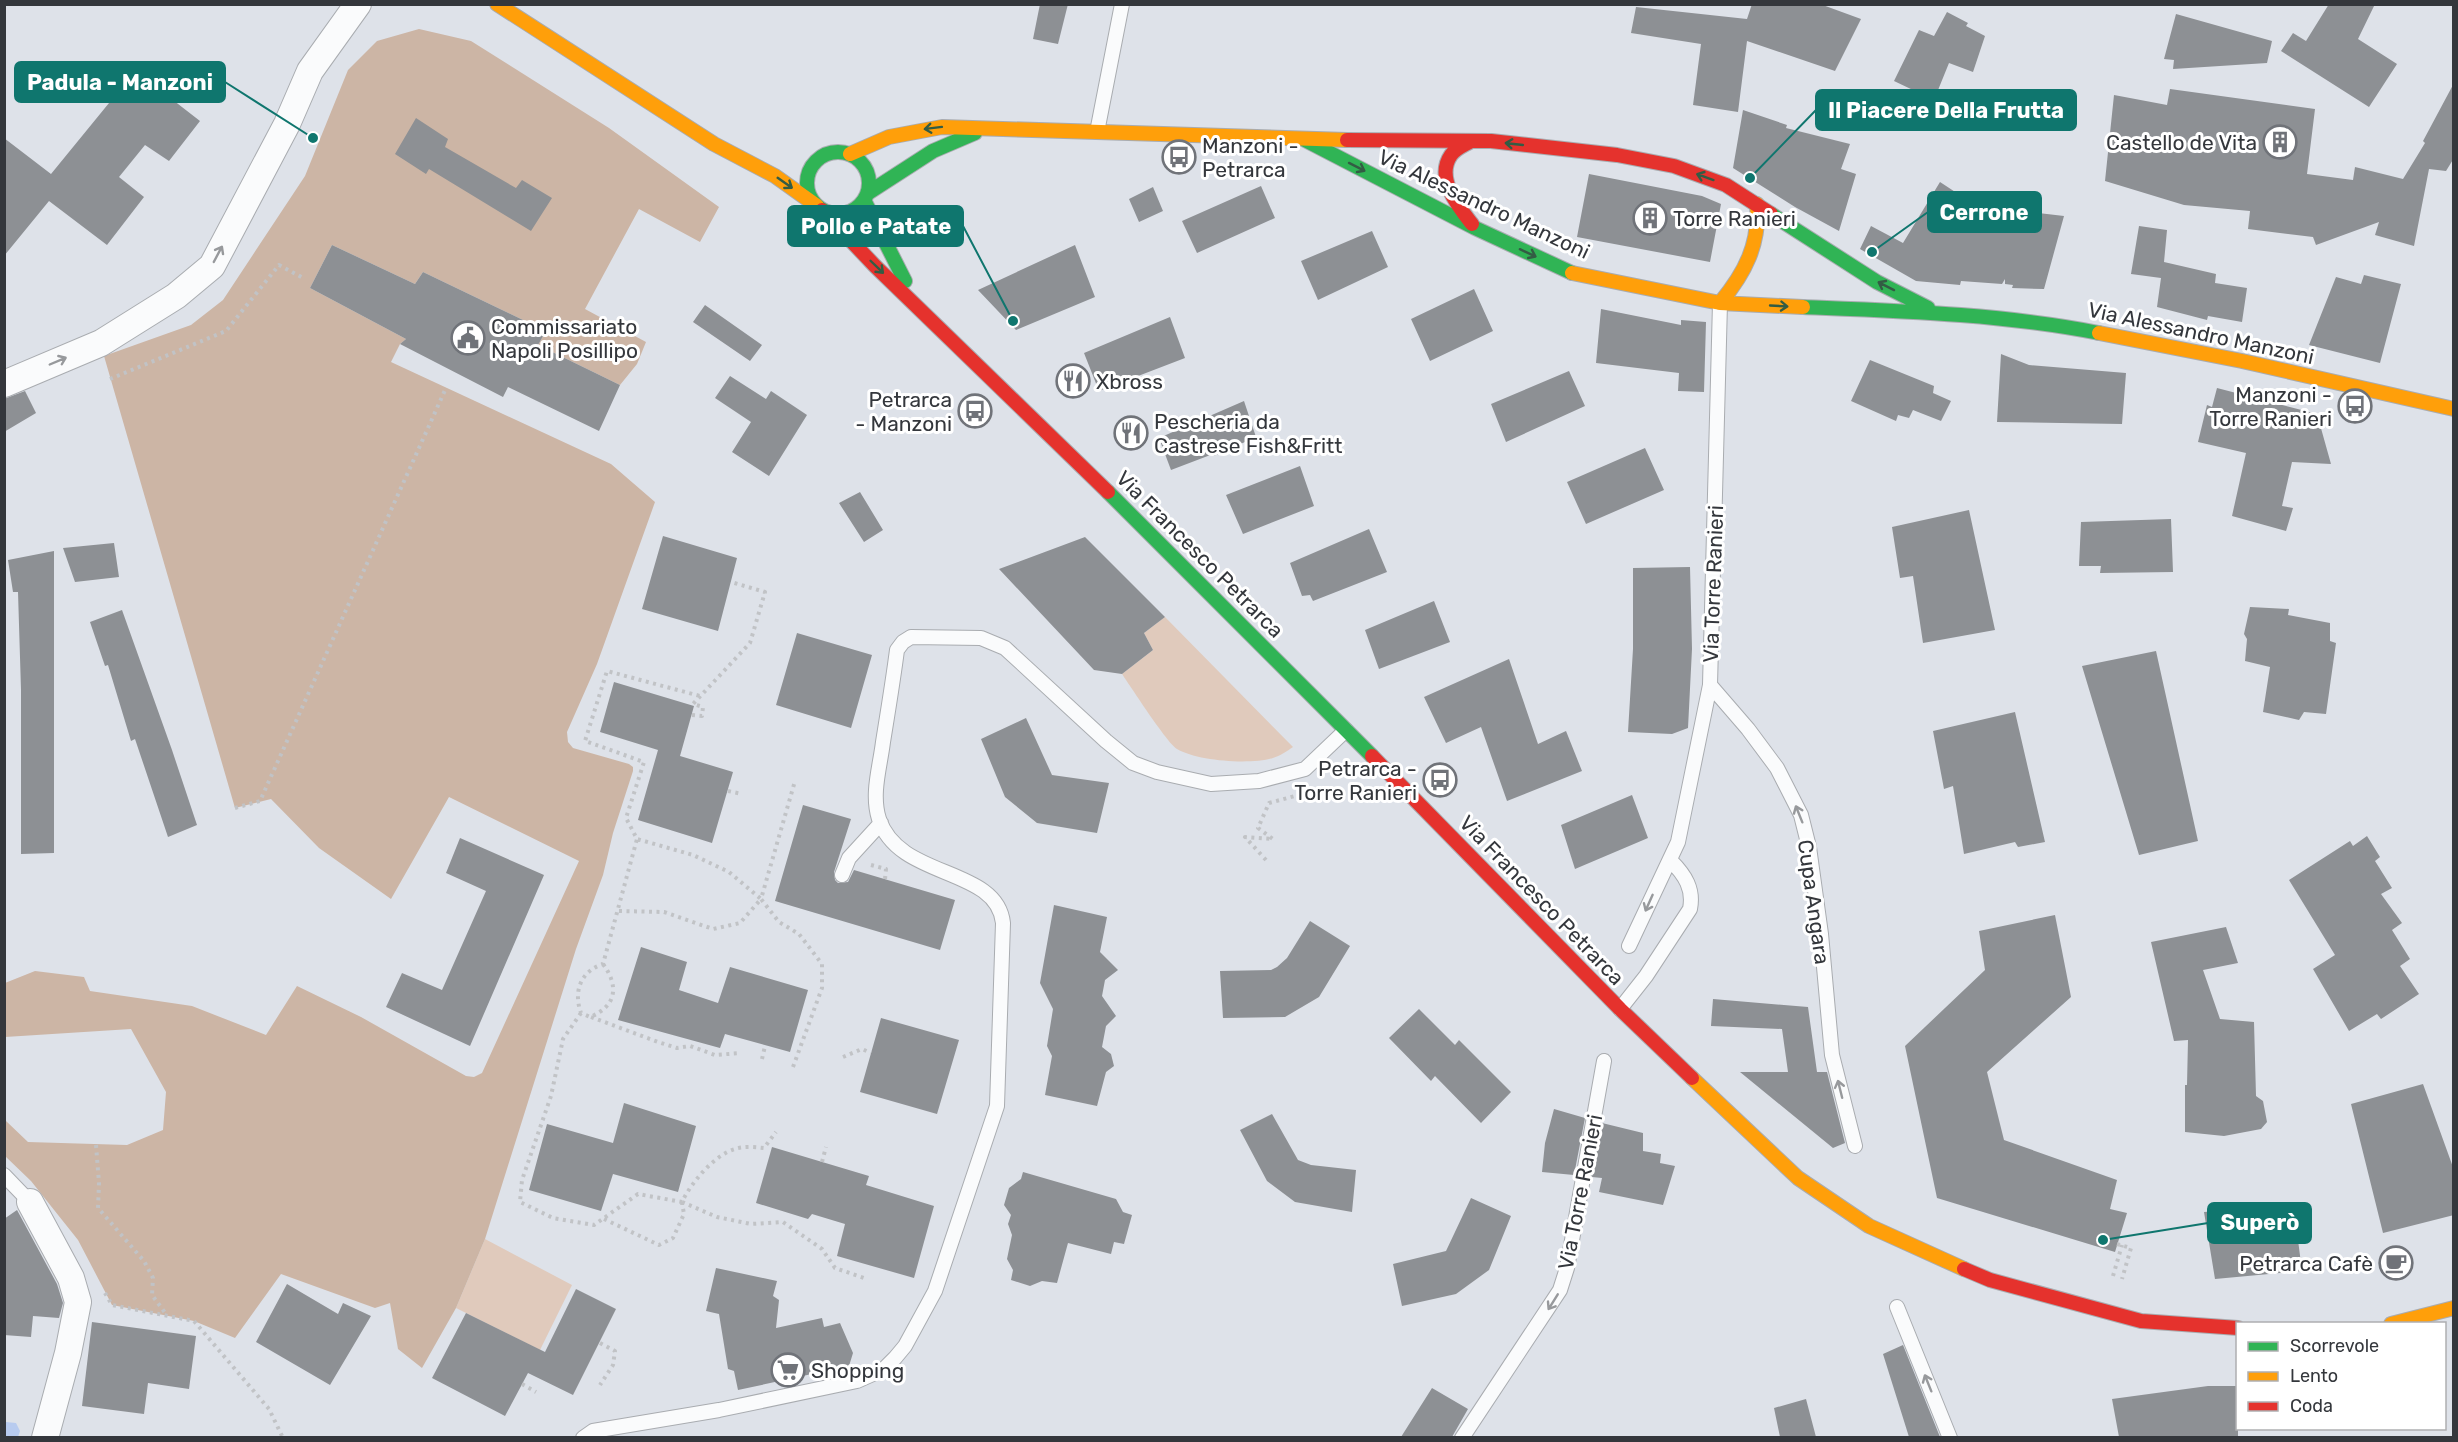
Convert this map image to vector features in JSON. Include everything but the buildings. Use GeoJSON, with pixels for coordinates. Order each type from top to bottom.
{"type":"FeatureCollection","features":[{"type":"Feature","properties":{"kind":"street"},"geometry":{"type":"LineString","coordinates":[[4,384],[101,343],[176,296],[212,266],[287,124],[310,71],[358,4]]}},
{"type":"Feature","properties":{"kind":"street"},"geometry":{"type":"LineString","coordinates":[[497,4],[714,144],[775,176],[819,208],[832,214],[843,214],[855,210],[866,196],[869,182],[867,171],[861,162],[850,154],[839,151],[801,164]]}},
{"type":"Feature","properties":{"kind":"street","name":"Via Alessandro Manzoni"},"geometry":{"type":"LineString","coordinates":[[850,154],[889,136],[942,127],[1305,140],[1471,141],[1617,155],[1674,166],[1726,185],[1877,282],[1938,313]]}},
{"type":"Feature","properties":{"kind":"street","name":"Via Alessandro Manzoni"},"geometry":{"type":"LineString","coordinates":[[866,196],[942,146],[961,136],[991,128]]}},
{"type":"Feature","properties":{"kind":"street","name":"Via Alessandro Manzoni"},"geometry":{"type":"LineString","coordinates":[[1305,140],[1475,228],[1572,273],[1720,303],[1938,313],[2058,325],[2242,361],[2454,409]]}},
{"type":"Feature","properties":{"kind":"street"},"geometry":{"type":"LineString","coordinates":[[1471,141],[1451,154],[1446,170],[1448,188],[1459,208],[1475,228]]}},
{"type":"Feature","properties":{"kind":"street"},"geometry":{"type":"LineString","coordinates":[[819,158],[808,171],[806,182],[808,193],[819,208]]}},
{"type":"Feature","properties":{"kind":"street"},"geometry":{"type":"LineString","coordinates":[[751,163],[780,165]]}},
{"type":"Feature","properties":{"kind":"street","name":"Via Francesco Petrarca"},"geometry":{"type":"LineString","coordinates":[[866,196],[901,274],[927,314]]}},
{"type":"Feature","properties":{"kind":"street"},"geometry":{"type":"LineString","coordinates":[[1720,303],[1737,284],[1748,266],[1756,244],[1759,220],[1757,204]]}},
{"type":"Feature","properties":{"kind":"street","name":"Via Francesco Petrarca"},"geometry":{"type":"LineString","coordinates":[[819,208],[1346,730],[1620,1009],[1798,1178],[1869,1226],[1990,1280],[2141,1321],[2236,1328]]}},
{"type":"Feature","properties":{"kind":"street"},"geometry":{"type":"LineString","coordinates":[[30,1202],[71,1278],[78,1302],[68,1353],[45,1437]]}},
{"type":"Feature","properties":{"kind":"street"},"geometry":{"type":"LineString","coordinates":[[2398,1322],[2454,1308]]}},
{"type":"Feature","properties":{"kind":"lane"},"geometry":{"type":"LineString","coordinates":[[1097,132],[1122,4]]}},
{"type":"Feature","properties":{"kind":"lane","name":"Via Torre Ranieri"},"geometry":{"type":"LineString","coordinates":[[1629,946],[1678,842],[1710,685],[1720,303]]}},
{"type":"Feature","properties":{"kind":"lane"},"geometry":{"type":"LineString","coordinates":[[583,1437],[593,1431],[719,1410],[857,1382],[870,1377],[884,1369],[905,1346],[935,1291],[997,1106],[1001,911],[992,895],[897,848],[885,835],[876,792],[897,650],[903,642],[911,637],[981,638],[1005,648],[1133,763],[1157,772],[1211,784],[1259,781],[1305,769],[1346,730]]}},
{"type":"Feature","properties":{"kind":"lane","name":"Cupa Angara"},"geometry":{"type":"LineString","coordinates":[[1710,685],[1748,729],[1777,768],[1800,815],[1809,847],[1821,934],[1832,1055],[1855,1146]]}},
{"type":"Feature","properties":{"kind":"lane"},"geometry":{"type":"LineString","coordinates":[[842,875],[849,858],[881,823]]}},
{"type":"Feature","properties":{"kind":"lane"},"geometry":{"type":"LineString","coordinates":[[1620,1009],[1646,976],[1690,909],[1692,899],[1686,879],[1671,861]]}},
{"type":"Feature","properties":{"kind":"lane","name":"Via Torre Ranieri"},"geometry":{"type":"LineString","coordinates":[[1462,1437],[1560,1290],[1567,1268],[1604,1061]]}},
{"type":"Feature","properties":{"kind":"lane"},"geometry":{"type":"LineString","coordinates":[[4,1175],[30,1202]]}},
{"type":"Feature","properties":{"kind":"lane"},"geometry":{"type":"LineString","coordinates":[[1897,1307],[1950,1437]]}},
{"type":"Feature","properties":{"kind":"path"},"geometry":{"type":"LineString","coordinates":[[110,380],[226,331],[279,265],[305,279]]}},
{"type":"Feature","properties":{"kind":"path"},"geometry":{"type":"LineString","coordinates":[[235,808],[260,801],[446,388]]}},
{"type":"Feature","properties":{"kind":"path"},"geometry":{"type":"LineString","coordinates":[[692,715],[702,716],[703,707],[693,704],[750,643],[765,592],[731,582]]}},
{"type":"Feature","properties":{"kind":"path"},"geometry":{"type":"LineString","coordinates":[[603,964],[616,924],[637,839],[626,818],[644,762],[585,741],[607,671],[700,696]]}},
{"type":"Feature","properties":{"kind":"path"},"geometry":{"type":"LineString","coordinates":[[619,911],[664,912],[713,929],[740,923],[761,899],[795,781]]}},
{"type":"Feature","properties":{"kind":"path"},"geometry":{"type":"LineString","coordinates":[[728,791],[742,794]]}},
{"type":"Feature","properties":{"kind":"path"},"geometry":{"type":"LineString","coordinates":[[1261,821],[1258,828],[1273,839],[1245,837],[1266,860]]}},
{"type":"Feature","properties":{"kind":"path"},"geometry":{"type":"LineString","coordinates":[[637,839],[693,855],[729,872],[761,899],[779,922],[799,934],[822,964],[822,988],[792,1067]]}},
{"type":"Feature","properties":{"kind":"path"},"geometry":{"type":"LineString","coordinates":[[603,964],[593,967],[578,987],[577,1001],[581,1012],[677,1048],[690,1046],[715,1055],[741,1053]]}},
{"type":"Feature","properties":{"kind":"path"},"geometry":{"type":"LineString","coordinates":[[591,1017],[600,1013],[614,995],[611,975],[603,964]]}},
{"type":"Feature","properties":{"kind":"path"},"geometry":{"type":"LineString","coordinates":[[581,1012],[562,1039],[551,1096],[522,1179],[520,1203],[553,1218],[594,1226],[638,1194],[682,1202],[717,1216],[751,1224],[783,1222],[822,1249],[835,1268],[867,1279]]}},
{"type":"Feature","properties":{"kind":"path"},"geometry":{"type":"LineString","coordinates":[[762,1059],[765,1046]]}},
{"type":"Feature","properties":{"kind":"path"},"geometry":{"type":"LineString","coordinates":[[843,1057],[862,1049],[871,1053]]}},
{"type":"Feature","properties":{"kind":"path"},"geometry":{"type":"LineString","coordinates":[[604,1219],[659,1245],[673,1238],[684,1214],[682,1202],[689,1187],[711,1164],[734,1149],[764,1148],[776,1132]]}},
{"type":"Feature","properties":{"kind":"path"},"geometry":{"type":"LineString","coordinates":[[96,1144],[98,1208],[144,1261],[153,1278],[152,1296],[166,1315]]}},
{"type":"Feature","properties":{"kind":"path"},"geometry":{"type":"LineString","coordinates":[[822,1162],[826,1147]]}},
{"type":"Feature","properties":{"kind":"path"},"geometry":{"type":"LineString","coordinates":[[2114,1276],[2119,1245],[2131,1248],[2122,1279]]}},
{"type":"Feature","properties":{"kind":"path"},"geometry":{"type":"LineString","coordinates":[[102,1287],[112,1305],[194,1321],[269,1409],[283,1437]]}},
{"type":"Feature","properties":{"kind":"path"},"geometry":{"type":"LineString","coordinates":[[600,1343],[615,1351],[613,1365],[600,1385]]}},
{"type":"Feature","properties":{"kind":"path"},"geometry":{"type":"LineString","coordinates":[[522,1384],[536,1392]]}},
{"type":"Feature","properties":{"kind":"shaded area"},"geometry":{"type":"Polygon","coordinates":[[[419,29],[471,41],[609,128],[719,207],[700,242],[639,209],[585,309],[646,342],[637,364],[620,385],[538,345],[546,331],[423,272],[415,284],[332,245],[310,288],[406,339],[400,344],[391,362],[611,464],[655,502],[597,664],[567,732],[568,742],[573,748],[629,764],[633,767],[633,771],[613,833],[603,875],[576,949],[485,1239],[456,1308],[422,1368],[398,1349],[390,1303],[375,1308],[281,1274],[235,1338],[194,1321],[112,1305],[78,1240],[31,1181],[5,1156],[5,1103],[6,1121],[28,1142],[127,1145],[163,1130],[166,1092],[131,1029],[5,1037],[5,983],[35,971],[84,977],[90,991],[192,1006],[266,1035],[297,986],[361,1017],[466,1076],[474,1077],[482,1073],[579,861],[449,797],[391,899],[319,848],[271,799],[235,808],[104,356],[191,325],[223,300],[305,176],[348,70],[377,41],[419,29]]]}},
{"type":"Feature","properties":{"kind":"shaded area"},"geometry":{"type":"Polygon","coordinates":[[[1165,617],[1293,747],[1273,758],[1238,761],[1197,756],[1172,745],[1122,674],[1153,650],[1144,633],[1165,617]]]}},
{"type":"Feature","properties":{"kind":"shaded area"},"geometry":{"type":"Polygon","coordinates":[[[485,1239],[572,1285],[540,1350],[456,1308],[485,1239]]]}},
{"type":"Feature","properties":{"kind":"water"},"geometry":{"type":"Polygon","coordinates":[[[6,1422],[16,1423],[20,1431],[18,1437],[5,1437],[6,1422]]]}},
{"type":"Feature","properties":{"kind":"traffic: fast"},"geometry":{"type":"LineString","coordinates":[[868,193],[933,151],[975,133]]}},
{"type":"Feature","properties":{"kind":"traffic: fast"},"geometry":{"type":"LineString","coordinates":[[1305,140],[1475,228],[1572,273]]}},
{"type":"Feature","properties":{"kind":"traffic: fast"},"geometry":{"type":"LineString","coordinates":[[832,152],[844,152],[860,161],[867,171],[869,183],[867,195],[860,205],[844,214],[832,214],[821,209],[812,200],[807,189],[807,177],[812,166],[821,157],[832,152]]}},
{"type":"Feature","properties":{"kind":"traffic: fast"},"geometry":{"type":"LineString","coordinates":[[864,200],[905,281]]}},
{"type":"Feature","properties":{"kind":"traffic: fast"},"geometry":{"type":"LineString","coordinates":[[1771,214],[1877,282],[1928,308]]}},
{"type":"Feature","properties":{"kind":"traffic: fast"},"geometry":{"type":"LineString","coordinates":[[1803,307],[1989,317],[2099,333]]}},
{"type":"Feature","properties":{"kind":"traffic: fast"},"geometry":{"type":"LineString","coordinates":[[1108,492],[1372,756]]}},
{"type":"Feature","properties":{"kind":"traffic: slow"},"geometry":{"type":"LineString","coordinates":[[497,4],[714,144],[775,176],[817,206]]}},
{"type":"Feature","properties":{"kind":"traffic: slow"},"geometry":{"type":"LineString","coordinates":[[850,154],[889,137],[942,127],[1347,140]]}},
{"type":"Feature","properties":{"kind":"traffic: slow"},"geometry":{"type":"LineString","coordinates":[[1720,303],[1737,280],[1749,257],[1756,232],[1757,204]]}},
{"type":"Feature","properties":{"kind":"traffic: slow"},"geometry":{"type":"LineString","coordinates":[[1572,273],[1720,303],[1803,307]]}},
{"type":"Feature","properties":{"kind":"traffic: slow"},"geometry":{"type":"LineString","coordinates":[[2099,333],[2242,361],[2454,409]]}},
{"type":"Feature","properties":{"kind":"traffic: slow"},"geometry":{"type":"LineString","coordinates":[[1692,1078],[1798,1178],[1869,1226],[1964,1269]]}},
{"type":"Feature","properties":{"kind":"traffic: slow"},"geometry":{"type":"LineString","coordinates":[[2399,1322],[2454,1308]]}},
{"type":"Feature","properties":{"kind":"traffic: jam"},"geometry":{"type":"LineString","coordinates":[[1347,140],[1491,141],[1617,155],[1674,166],[1726,185],[1771,214]]}},
{"type":"Feature","properties":{"kind":"traffic: jam"},"geometry":{"type":"LineString","coordinates":[[1471,141],[1451,155],[1446,173],[1450,191],[1472,224]]}},
{"type":"Feature","properties":{"kind":"traffic: jam"},"geometry":{"type":"LineString","coordinates":[[822,210],[875,266],[1108,492]]}},
{"type":"Feature","properties":{"kind":"traffic: jam"},"geometry":{"type":"LineString","coordinates":[[1372,756],[1620,1009],[1692,1078]]}},
{"type":"Feature","properties":{"kind":"traffic: jam"},"geometry":{"type":"LineString","coordinates":[[1964,1269],[1990,1280],[2141,1321],[2236,1328]]}},
{"type":"Feature","properties":{"kind":"place","name":"Padula - Manzoni"},"geometry":{"type":"Point","coordinates":[313,138]}},
{"type":"Feature","properties":{"kind":"place","name":"Castello de Vita"},"geometry":{"type":"Point","coordinates":[2280,142]}},
{"type":"Feature","properties":{"kind":"place","name":"Manzoni - Petrarca"},"geometry":{"type":"Point","coordinates":[1179,157]}},
{"type":"Feature","properties":{"kind":"place","name":"Il Piacere Della Frutta"},"geometry":{"type":"Point","coordinates":[1750,178]}},
{"type":"Feature","properties":{"kind":"place","name":"Torre Ranieri"},"geometry":{"type":"Point","coordinates":[1650,218]}},
{"type":"Feature","properties":{"kind":"place","name":"Cerrone"},"geometry":{"type":"Point","coordinates":[1872,252]}},
{"type":"Feature","properties":{"kind":"place","name":"Pollo e Patate"},"geometry":{"type":"Point","coordinates":[1013,321]}},
{"type":"Feature","properties":{"kind":"place","name":"Commissariato Napoli Posillipo"},"geometry":{"type":"Point","coordinates":[468,338]}},
{"type":"Feature","properties":{"kind":"place","name":"Xbross"},"geometry":{"type":"Point","coordinates":[1073,381]}},
{"type":"Feature","properties":{"kind":"place","name":"Manzoni - Torre Ranieri"},"geometry":{"type":"Point","coordinates":[2355,406]}},
{"type":"Feature","properties":{"kind":"place","name":"Petrarca - Manzoni"},"geometry":{"type":"Point","coordinates":[975,411]}},
{"type":"Feature","properties":{"kind":"place","name":"Pescheria da Castrese Fish&Fritt"},"geometry":{"type":"Point","coordinates":[1131,433]}},
{"type":"Feature","properties":{"kind":"place","name":"Petrarca - Torre Ranieri"},"geometry":{"type":"Point","coordinates":[1440,780]}},
{"type":"Feature","properties":{"kind":"place","name":"Superò"},"geometry":{"type":"Point","coordinates":[2103,1240]}},
{"type":"Feature","properties":{"kind":"place","name":"Petrarca Cafè"},"geometry":{"type":"Point","coordinates":[2396,1263]}},
{"type":"Feature","properties":{"kind":"place","name":"Shopping"},"geometry":{"type":"Point","coordinates":[788,1370]}}]}
